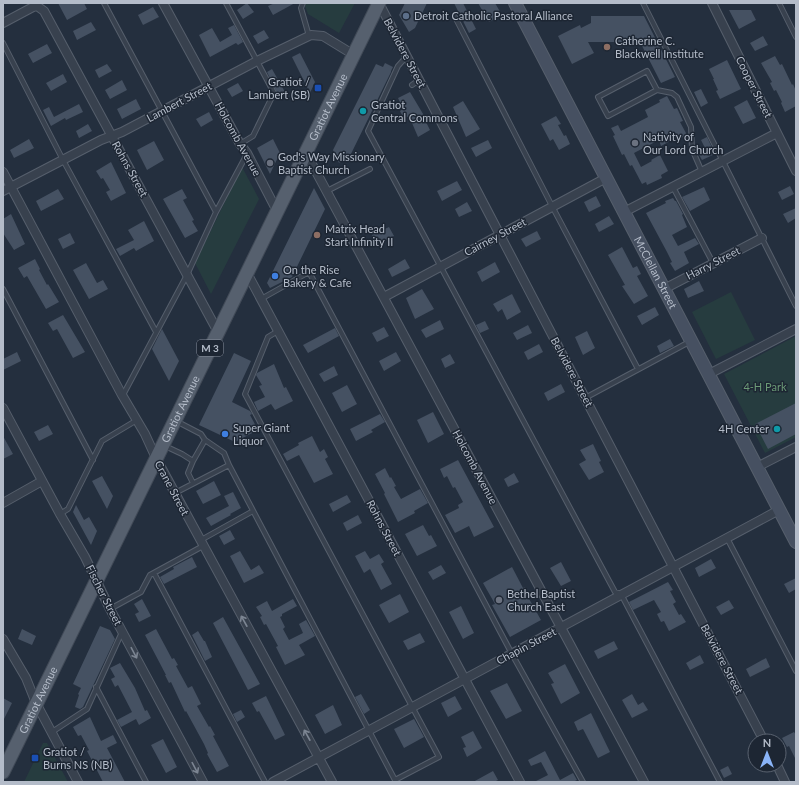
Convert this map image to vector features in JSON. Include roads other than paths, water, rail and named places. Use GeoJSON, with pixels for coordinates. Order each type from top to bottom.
{"type":"FeatureCollection","features":[{"type":"Feature","properties":{"kind":"main road","name":"Gratiot Avenue"},"geometry":{"type":"LineString","coordinates":[[3,772],[379,3]]}},
{"type":"Feature","properties":{"kind":"street","name":"Holcomb Avenue"},"geometry":{"type":"LineString","coordinates":[[163,3],[240,144],[247,153],[277,211]]}},
{"type":"Feature","properties":{"kind":"street","name":"Belvidere Street"},"geometry":{"type":"LineString","coordinates":[[379,3],[760,733]]}},
{"type":"Feature","properties":{"kind":"street","name":"McClellan Street"},"geometry":{"type":"LineString","coordinates":[[515,3],[796,542]]}},
{"type":"Feature","properties":{"kind":"street","name":"Cooper Street"},"geometry":{"type":"LineString","coordinates":[[712,3],[796,171]]}},
{"type":"Feature","properties":{"kind":"street","name":"Rohns Street"},"geometry":{"type":"LineString","coordinates":[[3,23],[33,7],[40,7],[44,11],[218,332]]}},
{"type":"Feature","properties":{"kind":"street","name":"Lambert Street"},"geometry":{"type":"LineString","coordinates":[[3,191],[101,140],[122,132],[257,61],[309,36]]}},
{"type":"Feature","properties":{"kind":"street"},"geometry":{"type":"LineString","coordinates":[[309,36],[323,36],[354,55]]}},
{"type":"Feature","properties":{"kind":"street"},"geometry":{"type":"LineString","coordinates":[[624,212],[777,133]]}},
{"type":"Feature","properties":{"kind":"street","name":"Holcomb Avenue"},"geometry":{"type":"LineString","coordinates":[[306,153],[644,782]]}},
{"type":"Feature","properties":{"kind":"street","name":"Crane Street"},"geometry":{"type":"LineString","coordinates":[[3,172],[332,782]]}},
{"type":"Feature","properties":{"kind":"street","name":"Cairney Street"},"geometry":{"type":"LineString","coordinates":[[384,297],[606,178]]}},
{"type":"Feature","properties":{"kind":"street","name":"Harry Street"},"geometry":{"type":"LineString","coordinates":[[664,289],[762,238]]}},
{"type":"Feature","properties":{"kind":"street","name":"Rohns Street"},"geometry":{"type":"LineString","coordinates":[[247,273],[520,782]]}},
{"type":"Feature","properties":{"kind":"street"},"geometry":{"type":"LineString","coordinates":[[709,374],[796,329]]}},
{"type":"Feature","properties":{"kind":"street","name":"Fischer Street"},"geometry":{"type":"LineString","coordinates":[[3,408],[203,782]]}},
{"type":"Feature","properties":{"kind":"street"},"geometry":{"type":"LineString","coordinates":[[757,467],[796,447]]}},
{"type":"Feature","properties":{"kind":"street"},"geometry":{"type":"LineString","coordinates":[[3,503],[42,481]]}},
{"type":"Feature","properties":{"kind":"street","name":"Chapin Street"},"geometry":{"type":"LineString","coordinates":[[273,782],[779,510]]}},
{"type":"Feature","properties":{"kind":"street"},"geometry":{"type":"LineString","coordinates":[[3,639],[26,678],[36,703],[78,782]]}},
{"type":"Feature","properties":{"kind":"street"},"geometry":{"type":"LineString","coordinates":[[781,773],[786,782]]}},
{"type":"Feature","properties":{"kind":"lane"},"geometry":{"type":"LineString","coordinates":[[104,3],[216,212]]}},
{"type":"Feature","properties":{"kind":"lane"},"geometry":{"type":"LineString","coordinates":[[226,3],[274,94],[254,136],[240,144]]}},
{"type":"Feature","properties":{"kind":"lane"},"geometry":{"type":"LineString","coordinates":[[303,3],[301,8],[309,36]]}},
{"type":"Feature","properties":{"kind":"lane"},"geometry":{"type":"LineString","coordinates":[[643,3],[796,306]]}},
{"type":"Feature","properties":{"kind":"lane"},"geometry":{"type":"LineString","coordinates":[[779,3],[796,37]]}},
{"type":"Feature","properties":{"kind":"lane"},"geometry":{"type":"LineString","coordinates":[[454,15],[638,369]]}},
{"type":"Feature","properties":{"kind":"lane"},"geometry":{"type":"LineString","coordinates":[[3,43],[63,160],[156,332]]}},
{"type":"Feature","properties":{"kind":"lane"},"geometry":{"type":"LineString","coordinates":[[407,56],[398,66],[368,131],[615,592],[621,594],[720,782]]}},
{"type":"Feature","properties":{"kind":"lane"},"geometry":{"type":"LineString","coordinates":[[657,90],[647,71],[598,97],[608,116],[657,90],[672,93],[676,97],[691,127],[692,149],[702,172]]}},
{"type":"Feature","properties":{"kind":"lane"},"geometry":{"type":"LineString","coordinates":[[412,85],[419,80]]}},
{"type":"Feature","properties":{"kind":"lane"},"geometry":{"type":"LineString","coordinates":[[385,94],[391,97]]}},
{"type":"Feature","properties":{"kind":"lane"},"geometry":{"type":"LineString","coordinates":[[122,395],[187,274],[216,212],[247,153]]}},
{"type":"Feature","properties":{"kind":"lane"},"geometry":{"type":"LineString","coordinates":[[327,191],[370,169]]}},
{"type":"Feature","properties":{"kind":"lane"},"geometry":{"type":"LineString","coordinates":[[673,187],[713,263]]}},
{"type":"Feature","properties":{"kind":"lane"},"geometry":{"type":"LineString","coordinates":[[261,299],[309,272],[512,654],[582,782]]}},
{"type":"Feature","properties":{"kind":"lane"},"geometry":{"type":"LineString","coordinates":[[3,289],[93,460]]}},
{"type":"Feature","properties":{"kind":"lane"},"geometry":{"type":"LineString","coordinates":[[175,420],[202,434],[205,440],[224,453],[368,731],[396,781],[439,757],[245,394],[268,337],[278,331]]}},
{"type":"Feature","properties":{"kind":"lane"},"geometry":{"type":"LineString","coordinates":[[585,398],[691,341]]}},
{"type":"Feature","properties":{"kind":"lane"},"geometry":{"type":"LineString","coordinates":[[60,514],[68,509],[102,441],[138,420]]}},
{"type":"Feature","properties":{"kind":"lane"},"geometry":{"type":"LineString","coordinates":[[193,483],[188,473],[205,440]]}},
{"type":"Feature","properties":{"kind":"lane"},"geometry":{"type":"LineString","coordinates":[[163,444],[193,461]]}},
{"type":"Feature","properties":{"kind":"lane"},"geometry":{"type":"LineString","coordinates":[[175,493],[229,465]]}},
{"type":"Feature","properties":{"kind":"lane"},"geometry":{"type":"LineString","coordinates":[[110,609],[141,592],[150,576],[154,573],[253,511]]}},
{"type":"Feature","properties":{"kind":"lane"},"geometry":{"type":"LineString","coordinates":[[727,538],[796,671]]}},
{"type":"Feature","properties":{"kind":"lane"},"geometry":{"type":"LineString","coordinates":[[154,573],[265,782]]}},
{"type":"Feature","properties":{"kind":"lane"},"geometry":{"type":"LineString","coordinates":[[52,733],[87,709],[122,632]]}},
{"type":"Feature","properties":{"kind":"lane"},"geometry":{"type":"LineString","coordinates":[[96,687],[146,782]]}},
{"type":"Feature","properties":{"kind":"place","name":"Detroit Catholic Pastoral Alliance"},"geometry":{"type":"Point","coordinates":[406,16]}},
{"type":"Feature","properties":{"kind":"place","name":"Catherine C. Blackwell Institute"},"geometry":{"type":"Point","coordinates":[607,47]}},
{"type":"Feature","properties":{"kind":"place","name":"Gratiot / Lambert (SB)"},"geometry":{"type":"Point","coordinates":[318,88]}},
{"type":"Feature","properties":{"kind":"place","name":"Gratiot Central Commons"},"geometry":{"type":"Point","coordinates":[363,111]}},
{"type":"Feature","properties":{"kind":"place","name":"Nativity of Our Lord Church"},"geometry":{"type":"Point","coordinates":[635,143]}},
{"type":"Feature","properties":{"kind":"place","name":"God's Way Missionary Baptist Church"},"geometry":{"type":"Point","coordinates":[270,163]}},
{"type":"Feature","properties":{"kind":"place","name":"Matrix Head Start Infinity II"},"geometry":{"type":"Point","coordinates":[317,235]}},
{"type":"Feature","properties":{"kind":"place","name":"On the Rise Bakery & Cafe"},"geometry":{"type":"Point","coordinates":[275,276]}},
{"type":"Feature","properties":{"kind":"place","name":"4H Center"},"geometry":{"type":"Point","coordinates":[777,429]}},
{"type":"Feature","properties":{"kind":"place","name":"Super Giant Liquor"},"geometry":{"type":"Point","coordinates":[225,434]}},
{"type":"Feature","properties":{"kind":"place","name":"Bethel Baptist Church East"},"geometry":{"type":"Point","coordinates":[499,600]}},
{"type":"Feature","properties":{"kind":"place","name":"Gratiot / Burns NS (NB)"},"geometry":{"type":"Point","coordinates":[35,758]}},
{"type":"Feature","properties":{"kind":"park label","name":"4-H Park"},"geometry":{"type":"Point","coordinates":[765,387]}}]}
